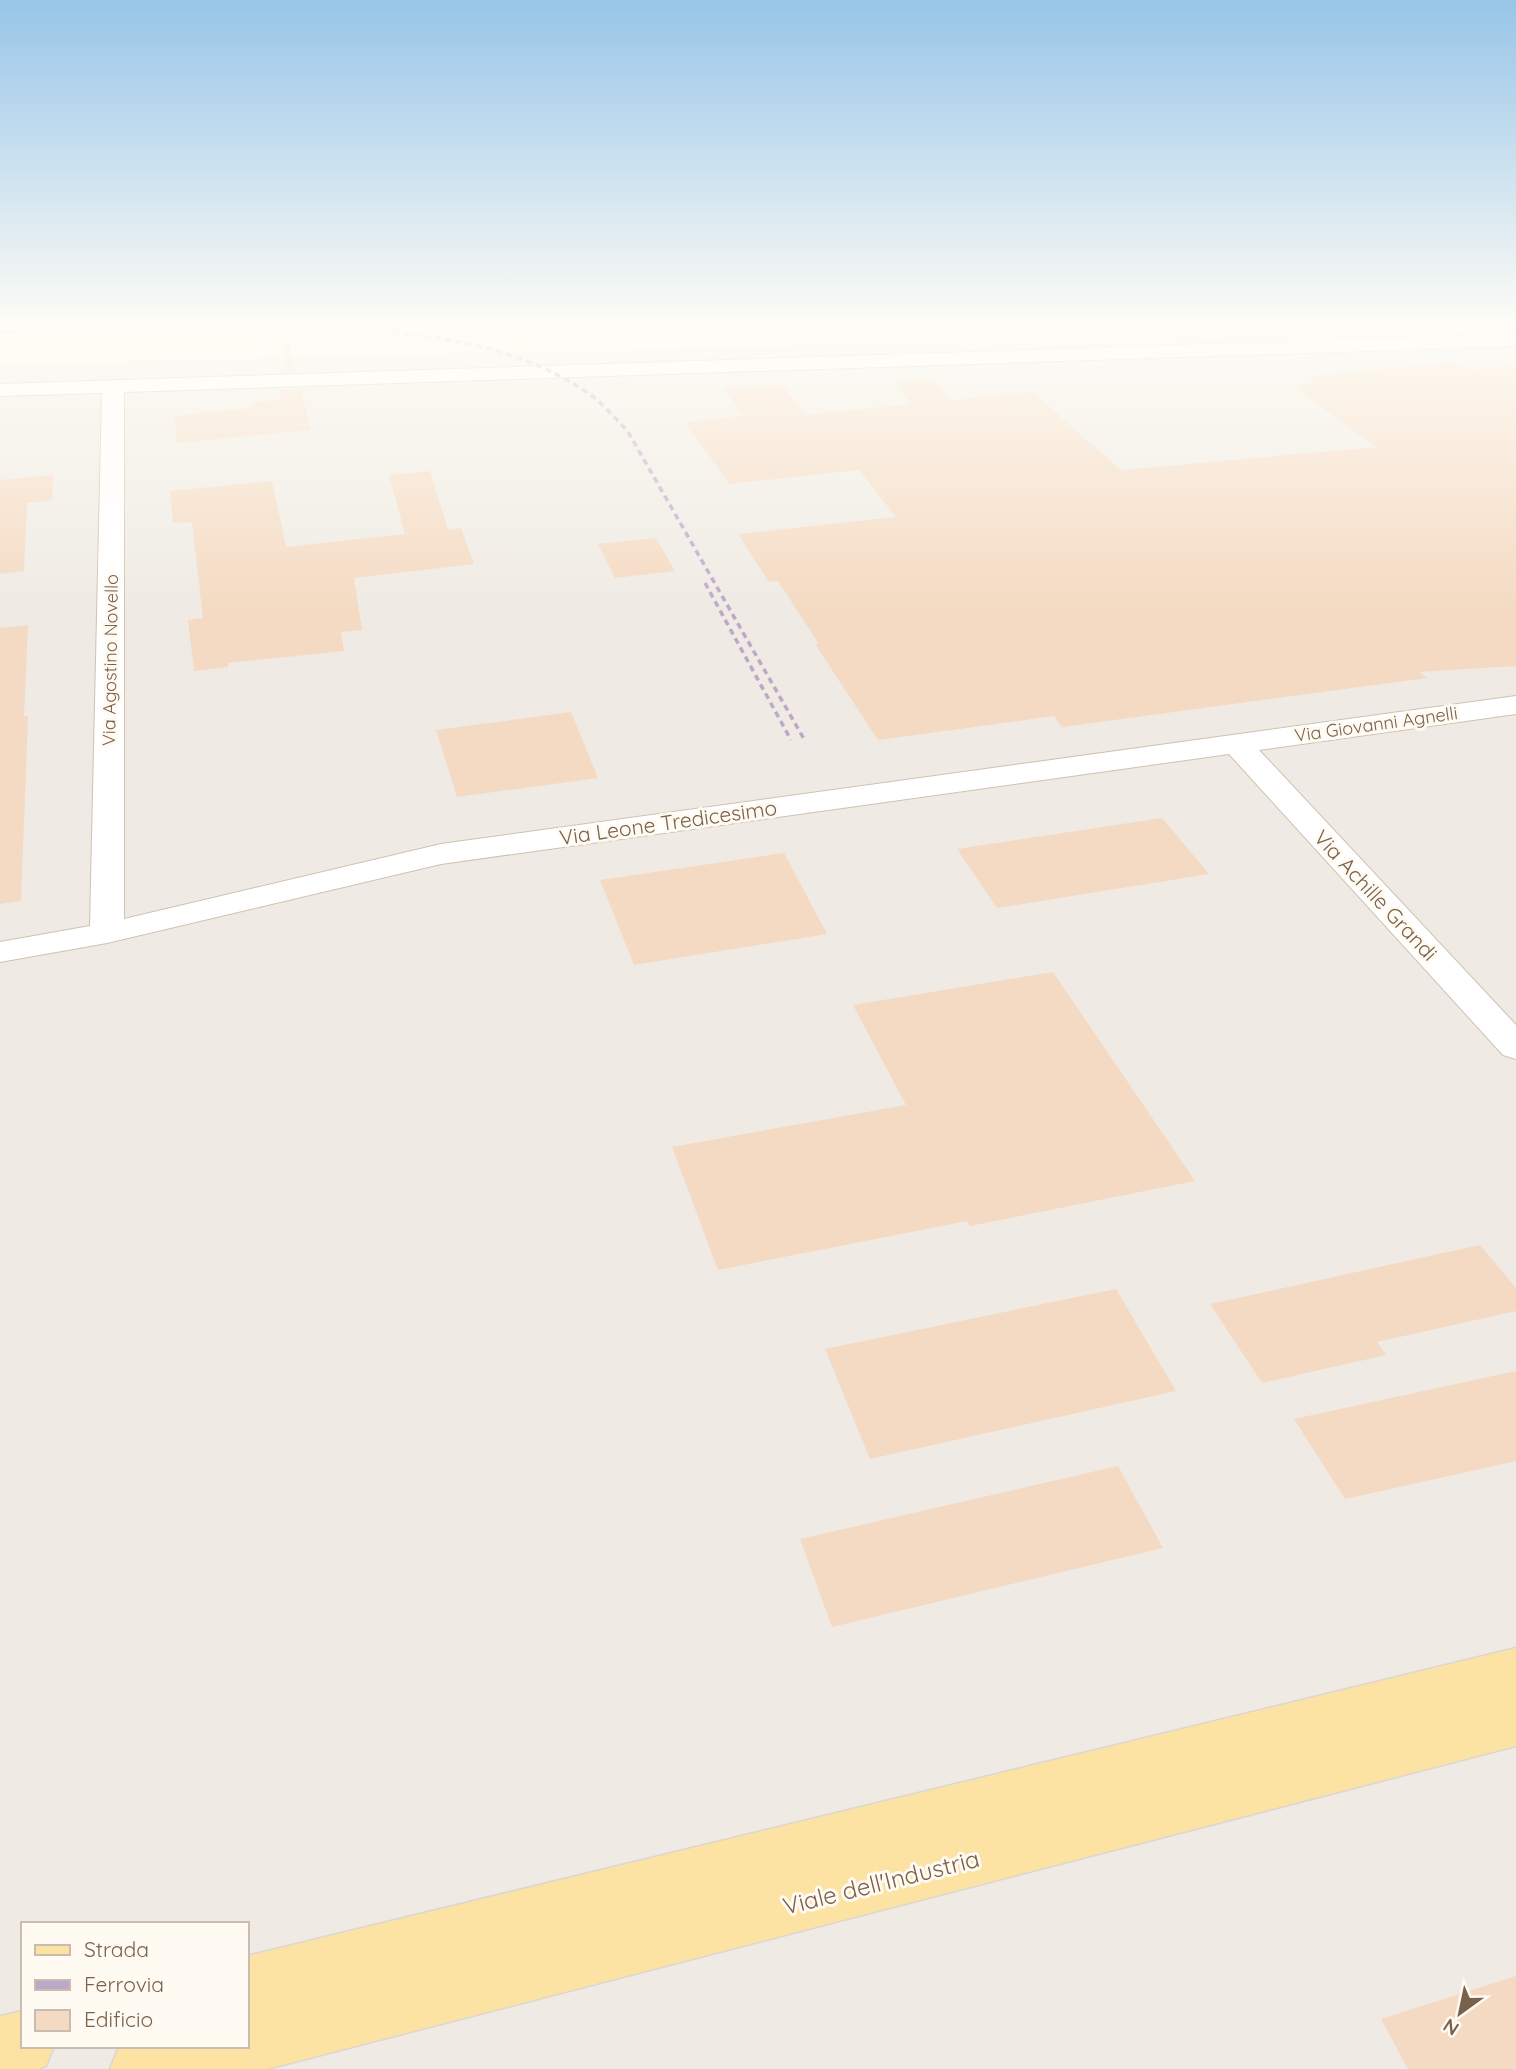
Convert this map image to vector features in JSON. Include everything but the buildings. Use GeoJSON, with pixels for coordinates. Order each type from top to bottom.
{"type":"FeatureCollection","features":[{"type":"Feature","properties":{"kind":"main road"},"geometry":{"type":"LineString","coordinates":[[248,1987],[1516,1672]]}},
{"type":"Feature","properties":{"kind":"main road","name":"Viale dell'Industria"},"geometry":{"type":"LineString","coordinates":[[248,2042],[1516,1721]]}},
{"type":"Feature","properties":{"kind":"main road"},"geometry":{"type":"LineString","coordinates":[[0,2048],[21,2043]]}},
{"type":"Feature","properties":{"kind":"main road"},"geometry":{"type":"LineString","coordinates":[[142,2069],[223,2048]]}},
{"type":"Feature","properties":{"kind":"street","name":"Via Agostino Novello"},"geometry":{"type":"LineString","coordinates":[[107,933],[113,420]]}},
{"type":"Feature","properties":{"kind":"street","name":"Via Giovanni Agnelli"},"geometry":{"type":"LineString","coordinates":[[1236,743],[1516,705]]}},
{"type":"Feature","properties":{"kind":"street","name":"Via Leone Tredicesimo"},"geometry":{"type":"LineString","coordinates":[[0,952],[107,933],[441,854],[1236,743]]}},
{"type":"Feature","properties":{"kind":"street","name":"Via Achille Grandi"},"geometry":{"type":"LineString","coordinates":[[1236,743],[1516,1047]]}},
{"type":"Feature","properties":{"kind":"shaded area"},"geometry":{"type":"Polygon","coordinates":[[[0,420],[1516,420],[1516,2069],[0,2069],[0,420]]]}},
{"type":"Feature","properties":{"kind":"railway"},"geometry":{"type":"LineString","coordinates":[[617,420],[627,430],[804,739]]}},
{"type":"Feature","properties":{"kind":"railway"},"geometry":{"type":"LineString","coordinates":[[705,583],[791,740]]}}]}
